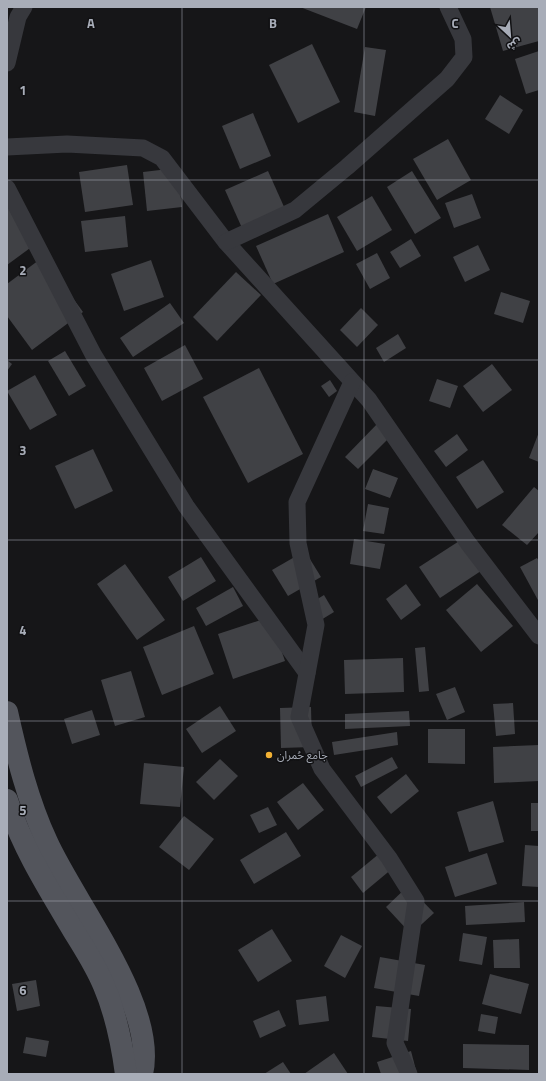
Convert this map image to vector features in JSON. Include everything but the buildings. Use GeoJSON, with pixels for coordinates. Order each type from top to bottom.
{"type":"FeatureCollection","features":[{"type":"Feature","properties":{"kind":"main road"},"geometry":{"type":"LineString","coordinates":[[7,712],[21,773],[38,821],[60,867],[120,973],[133,1004],[144,1043],[145,1055],[142,1074]]}},
{"type":"Feature","properties":{"kind":"main road"},"geometry":{"type":"LineString","coordinates":[[7,800],[31,858],[93,963],[104,985],[113,1008],[119,1032],[126,1074]]}},
{"type":"Feature","properties":{"kind":"street"},"geometry":{"type":"LineString","coordinates":[[7,63],[18,17],[24,7]]}},
{"type":"Feature","properties":{"kind":"street"},"geometry":{"type":"LineString","coordinates":[[226,242],[295,210],[448,79],[464,57],[463,39],[448,7]]}},
{"type":"Feature","properties":{"kind":"street"},"geometry":{"type":"LineString","coordinates":[[7,147],[67,144],[143,148],[162,158],[226,242],[369,400],[468,543],[539,636]]}},
{"type":"Feature","properties":{"kind":"street"},"geometry":{"type":"LineString","coordinates":[[7,188],[93,354],[186,506],[307,673]]}},
{"type":"Feature","properties":{"kind":"street"},"geometry":{"type":"LineString","coordinates":[[352,382],[297,502],[298,544],[316,625],[299,717],[322,770],[389,858],[416,901],[394,1043],[409,1074]]}},
{"type":"Feature","properties":{"kind":"place","name":"جامع حُمران"},"geometry":{"type":"Point","coordinates":[269,755]}}]}
